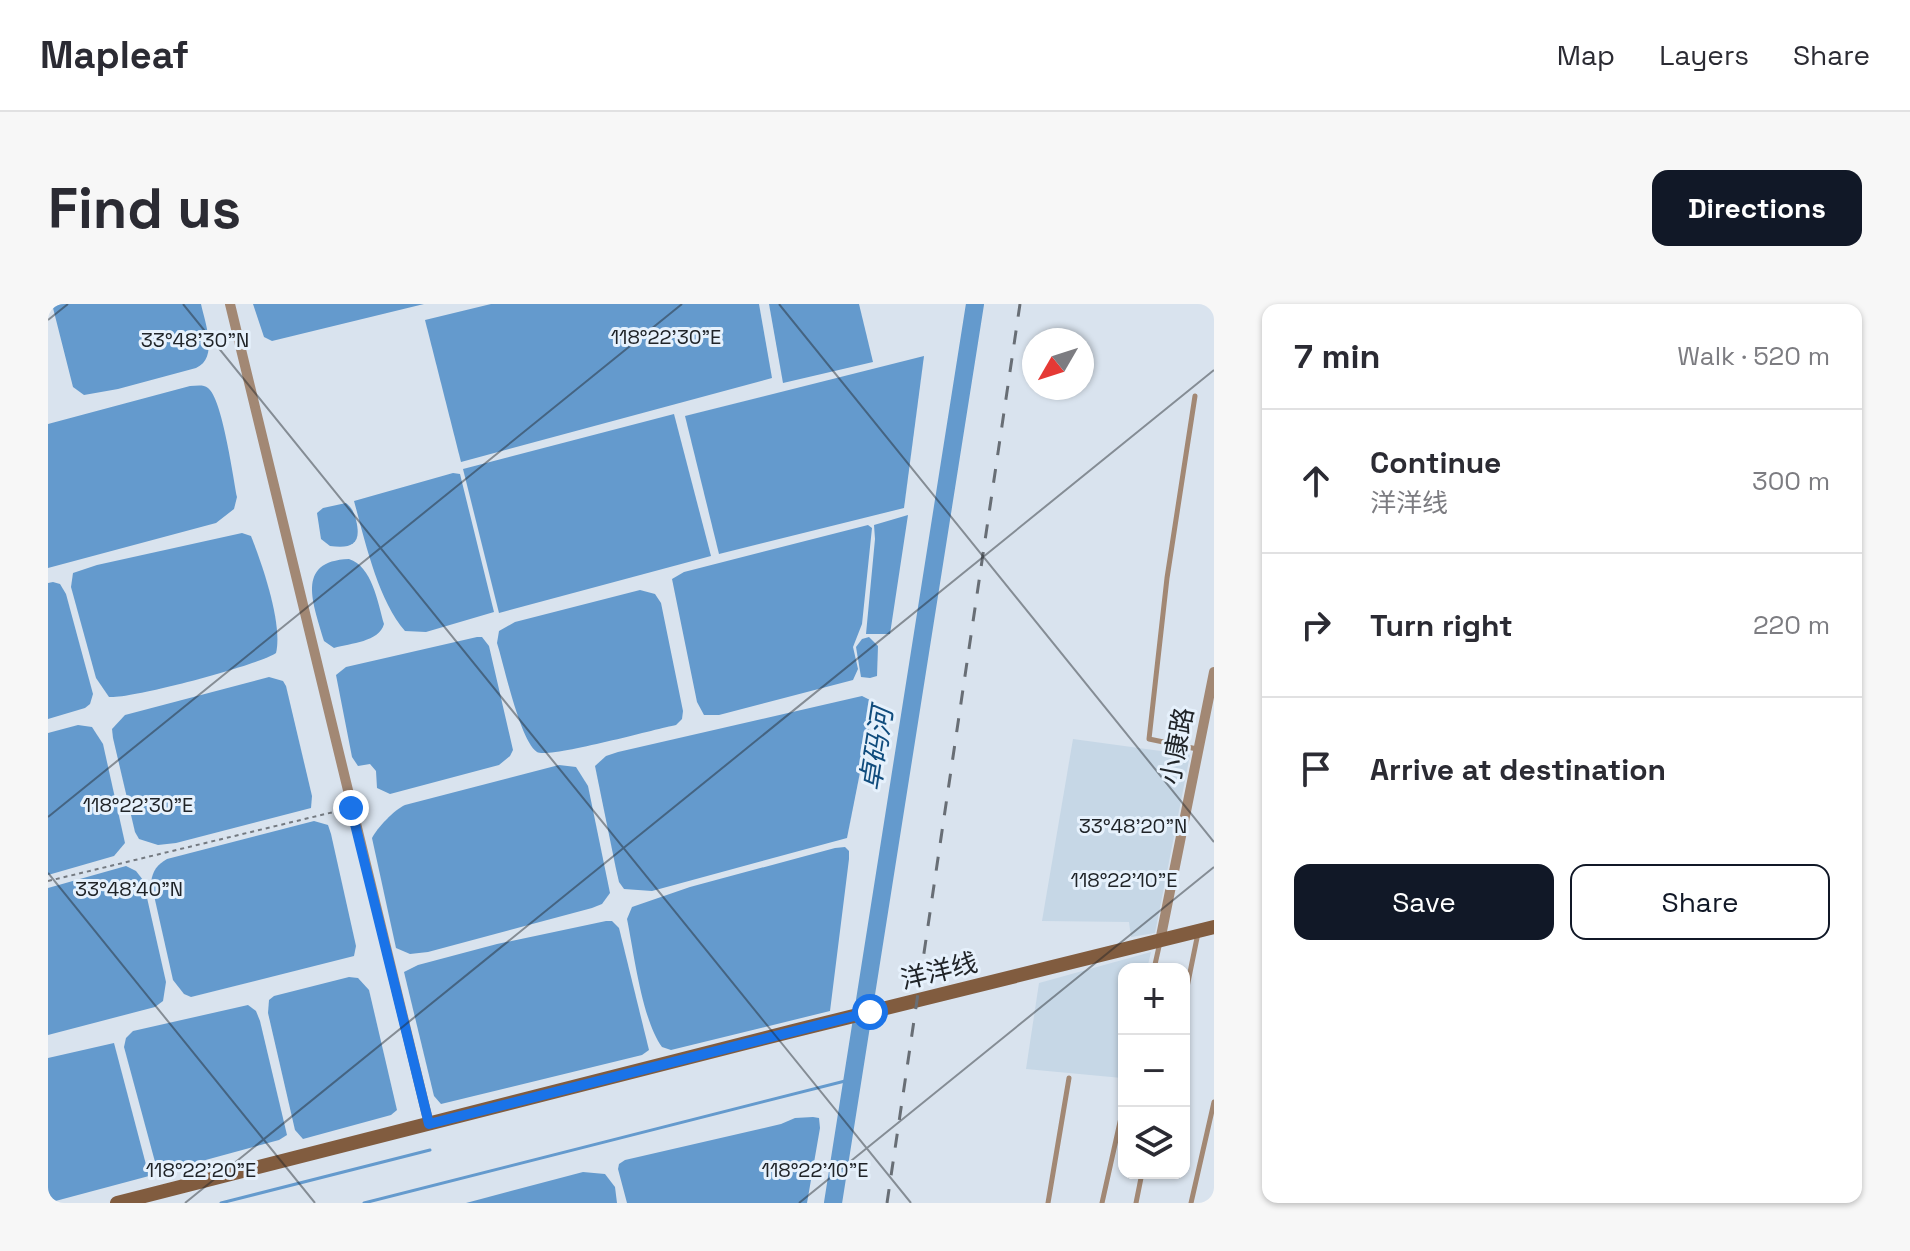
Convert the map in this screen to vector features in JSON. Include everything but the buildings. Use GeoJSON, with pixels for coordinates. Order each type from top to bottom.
{"type":"FeatureCollection","features":[{"type":"Feature","properties":{"kind":"main road","name":"洋洋线"},"geometry":{"type":"LineString","coordinates":[[117,1203],[1214,927]]}},
{"type":"Feature","properties":{"kind":"street"},"geometry":{"type":"LineString","coordinates":[[230,304],[429,1124]]}},
{"type":"Feature","properties":{"kind":"street","name":"小康路"},"geometry":{"type":"LineString","coordinates":[[1160,941],[1214,672]]}},
{"type":"Feature","properties":{"kind":"lane"},"geometry":{"type":"LineString","coordinates":[[1195,396],[1167,578],[1149,739],[1198,750]]}},
{"type":"Feature","properties":{"kind":"lane"},"geometry":{"type":"LineString","coordinates":[[1190,974],[1199,931]]}},
{"type":"Feature","properties":{"kind":"lane","name":"小康路"},"geometry":{"type":"LineString","coordinates":[[1155,963],[1160,941]]}},
{"type":"Feature","properties":{"kind":"lane"},"geometry":{"type":"LineString","coordinates":[[1048,1203],[1069,1078]]}},
{"type":"Feature","properties":{"kind":"lane"},"geometry":{"type":"LineString","coordinates":[[1191,1203],[1214,1102]]}},
{"type":"Feature","properties":{"kind":"lane"},"geometry":{"type":"LineString","coordinates":[[1102,1203],[1123,1107]]}},
{"type":"Feature","properties":{"kind":"lane"},"geometry":{"type":"LineString","coordinates":[[1136,1203],[1141,1179]]}},
{"type":"Feature","properties":{"kind":"path"},"geometry":{"type":"LineString","coordinates":[[48,881],[351,808]]}},
{"type":"Feature","properties":{"kind":"shaded area"},"geometry":{"type":"Polygon","coordinates":[[[1073,739],[1190,755],[1155,933],[1131,937],[1129,922],[1042,921],[1073,739]]]}},
{"type":"Feature","properties":{"kind":"shaded area"},"geometry":{"type":"Polygon","coordinates":[[[1151,952],[1148,963],[1118,963],[1118,1078],[1026,1069],[1039,983],[1151,952]]]}},
{"type":"Feature","properties":{"kind":"water"},"geometry":{"type":"Polygon","coordinates":[[[52,304],[201,304],[209,339],[207,356],[196,368],[84,395],[73,387],[52,304]]]}},
{"type":"Feature","properties":{"kind":"water"},"geometry":{"type":"Polygon","coordinates":[[[253,304],[424,304],[272,341],[264,337],[253,304]]]}},
{"type":"Feature","properties":{"kind":"water"},"geometry":{"type":"Polygon","coordinates":[[[491,304],[759,304],[772,378],[461,462],[425,320],[491,304]]]}},
{"type":"Feature","properties":{"kind":"water"},"geometry":{"type":"Polygon","coordinates":[[[769,304],[859,304],[873,362],[783,383],[769,304]]]}},
{"type":"Feature","properties":{"kind":"water"},"geometry":{"type":"Polygon","coordinates":[[[924,356],[904,508],[719,554],[685,416],[924,356]]]}},
{"type":"Feature","properties":{"kind":"water"},"geometry":{"type":"Polygon","coordinates":[[[190,386],[208,388],[218,406],[237,497],[234,509],[216,523],[48,568],[48,424],[190,386]]]}},
{"type":"Feature","properties":{"kind":"water"},"geometry":{"type":"Polygon","coordinates":[[[674,414],[711,556],[499,613],[463,469],[674,414]]]}},
{"type":"Feature","properties":{"kind":"water"},"geometry":{"type":"Polygon","coordinates":[[[453,473],[460,474],[494,612],[426,632],[405,631],[380,587],[354,501],[453,473]]]}},
{"type":"Feature","properties":{"kind":"water"},"geometry":{"type":"Polygon","coordinates":[[[346,503],[355,517],[358,535],[354,543],[344,547],[330,546],[321,539],[317,513],[323,508],[346,503]]]}},
{"type":"Feature","properties":{"kind":"water"},"geometry":{"type":"Polygon","coordinates":[[[908,515],[890,634],[866,634],[874,525],[908,515]]]}},
{"type":"Feature","properties":{"kind":"water"},"geometry":{"type":"Polygon","coordinates":[[[868,525],[872,528],[862,624],[853,647],[858,669],[853,680],[719,715],[704,715],[697,702],[672,579],[684,572],[868,525]]]}},
{"type":"Feature","properties":{"kind":"water"},"geometry":{"type":"Polygon","coordinates":[[[242,533],[251,536],[261,562],[277,626],[276,653],[194,680],[142,693],[109,697],[96,678],[71,587],[73,573],[242,533]]]}},
{"type":"Feature","properties":{"kind":"water"},"geometry":{"type":"Polygon","coordinates":[[[349,559],[369,577],[384,624],[370,638],[334,648],[324,641],[312,587],[314,576],[320,568],[349,559]]]}},
{"type":"Feature","properties":{"kind":"water"},"geometry":{"type":"Polygon","coordinates":[[[48,583],[60,584],[66,594],[93,694],[85,708],[48,719],[48,583]]]}},
{"type":"Feature","properties":{"kind":"water"},"geometry":{"type":"Polygon","coordinates":[[[640,590],[655,594],[661,603],[683,711],[682,719],[676,725],[603,743],[537,752],[525,733],[513,702],[497,643],[499,631],[515,622],[640,590]]]}},
{"type":"Feature","properties":{"kind":"water"},"geometry":{"type":"Polygon","coordinates":[[[482,637],[489,646],[513,750],[510,756],[499,765],[390,794],[377,788],[376,771],[370,764],[358,766],[352,757],[336,675],[346,667],[482,637]]]}},
{"type":"Feature","properties":{"kind":"water"},"geometry":{"type":"Polygon","coordinates":[[[869,637],[878,646],[877,676],[870,678],[861,677],[856,647],[862,639],[869,637]]]}},
{"type":"Feature","properties":{"kind":"water"},"geometry":{"type":"Polygon","coordinates":[[[269,677],[283,681],[286,686],[312,796],[311,808],[176,843],[158,845],[139,839],[112,729],[125,715],[269,677]]]}},
{"type":"Feature","properties":{"kind":"water"},"geometry":{"type":"Polygon","coordinates":[[[862,696],[872,701],[873,707],[847,838],[652,891],[624,889],[619,882],[595,766],[606,756],[862,696]]]}},
{"type":"Feature","properties":{"kind":"water"},"geometry":{"type":"Polygon","coordinates":[[[78,725],[92,727],[103,744],[125,843],[114,856],[48,875],[48,733],[78,725]]]}},
{"type":"Feature","properties":{"kind":"water"},"geometry":{"type":"Polygon","coordinates":[[[559,765],[576,767],[588,786],[610,893],[602,904],[428,952],[410,954],[396,948],[372,838],[382,824],[405,805],[559,765]]]}},
{"type":"Feature","properties":{"kind":"water"},"geometry":{"type":"Polygon","coordinates":[[[314,821],[328,825],[331,834],[356,946],[354,956],[191,997],[184,994],[173,980],[151,882],[156,868],[167,859],[314,821]]]}},
{"type":"Feature","properties":{"kind":"water"},"geometry":{"type":"Polygon","coordinates":[[[845,847],[849,851],[849,859],[830,1011],[671,1050],[662,1047],[649,1020],[640,986],[627,919],[632,907],[690,887],[845,847]]]}},
{"type":"Feature","properties":{"kind":"water"},"geometry":{"type":"Polygon","coordinates":[[[126,866],[136,871],[143,880],[166,982],[163,1001],[155,1007],[48,1035],[48,888],[126,866]]]}},
{"type":"Feature","properties":{"kind":"water"},"geometry":{"type":"Polygon","coordinates":[[[612,921],[619,928],[649,1050],[642,1055],[441,1104],[434,1096],[404,972],[418,965],[497,944],[612,921]]]}},
{"type":"Feature","properties":{"kind":"water"},"geometry":{"type":"Polygon","coordinates":[[[349,977],[358,978],[369,990],[397,1110],[391,1115],[303,1139],[295,1130],[268,1013],[269,1000],[274,996],[349,977]]]}},
{"type":"Feature","properties":{"kind":"water"},"geometry":{"type":"Polygon","coordinates":[[[248,1005],[256,1011],[260,1021],[287,1135],[279,1140],[158,1173],[124,1047],[126,1038],[133,1031],[248,1005]]]}},
{"type":"Feature","properties":{"kind":"water"},"geometry":{"type":"Polygon","coordinates":[[[114,1043],[149,1176],[48,1203],[48,1058],[114,1043]]]}},
{"type":"Feature","properties":{"kind":"water"},"geometry":{"type":"Polygon","coordinates":[[[795,1118],[819,1118],[820,1128],[807,1203],[627,1203],[618,1169],[625,1160],[781,1124],[795,1118]]]}},
{"type":"Feature","properties":{"kind":"water"},"geometry":{"type":"Polygon","coordinates":[[[583,1172],[605,1174],[615,1187],[617,1203],[466,1203],[583,1172]]]}},
{"type":"Feature","properties":{"kind":"waterway","name":"卓码河"},"geometry":{"type":"LineString","coordinates":[[833,1203],[975,304]]}},
{"type":"Feature","properties":{"kind":"waterway"},"geometry":{"type":"LineString","coordinates":[[364,1203],[853,1079]]}},
{"type":"Feature","properties":{"kind":"waterway"},"geometry":{"type":"LineString","coordinates":[[221,1203],[430,1150]]}},
{"type":"Feature","properties":{"kind":"railway"},"geometry":{"type":"LineString","coordinates":[[887,1203],[1020,304]]}},
{"type":"Feature","properties":{"kind":"route"},"geometry":{"type":"LineString","coordinates":[[351,808],[429,1124],[870,1012]]}}]}
